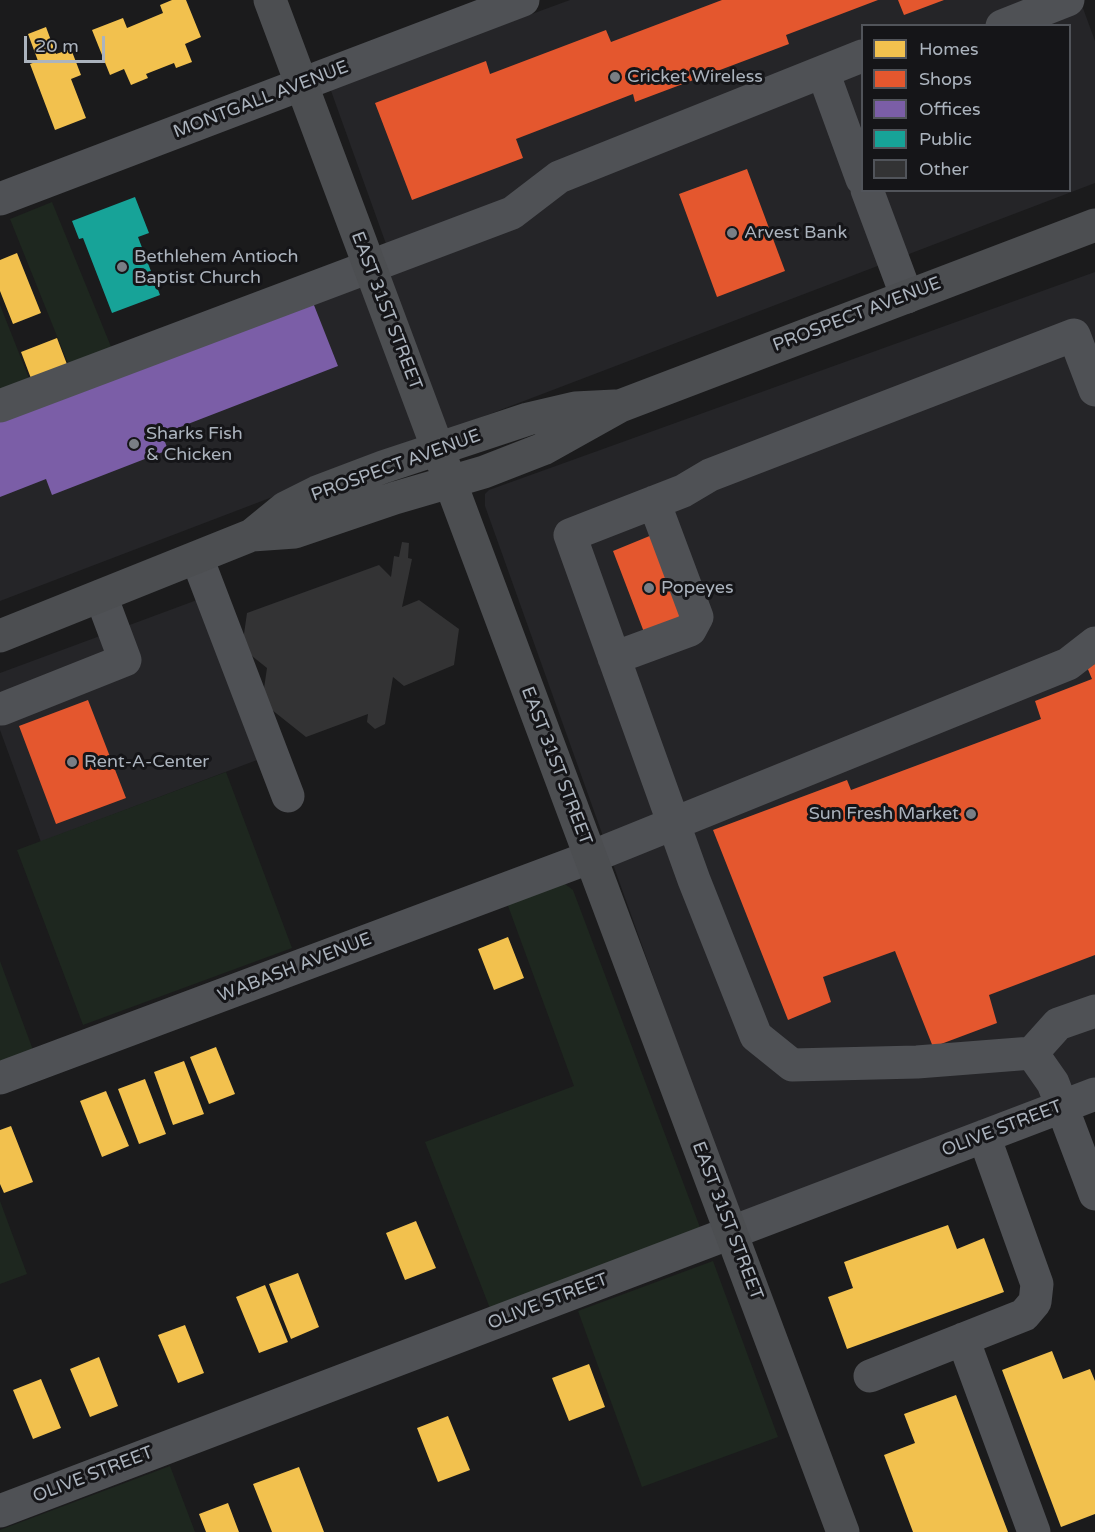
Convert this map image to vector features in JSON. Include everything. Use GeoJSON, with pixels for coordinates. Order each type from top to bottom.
{"type":"FeatureCollection","features":[{"type":"Feature","properties":{"kind":"main road","name":"EAST 31ST STREET"},"geometry":{"type":"LineString","coordinates":[[270,0],[843,1532]]}},
{"type":"Feature","properties":{"kind":"main road","name":"PROSPECT AVENUE"},"geometry":{"type":"LineString","coordinates":[[252,535],[295,532],[395,498],[484,472],[543,449],[620,406],[1095,225]]}},
{"type":"Feature","properties":{"kind":"main road","name":"PROSPECT AVENUE"},"geometry":{"type":"LineString","coordinates":[[0,636],[252,535],[285,508],[317,492],[528,419],[575,408],[620,406]]}},
{"type":"Feature","properties":{"kind":"street","name":"MONTGALL AVENUE"},"geometry":{"type":"LineString","coordinates":[[0,199],[523,0]]}},
{"type":"Feature","properties":{"kind":"street"},"geometry":{"type":"LineString","coordinates":[[1007,24],[1068,0]]}},
{"type":"Feature","properties":{"kind":"street"},"geometry":{"type":"LineString","coordinates":[[0,406],[512,213],[559,177],[861,56]]}},
{"type":"Feature","properties":{"kind":"street"},"geometry":{"type":"LineString","coordinates":[[823,72],[861,176]]}},
{"type":"Feature","properties":{"kind":"street"},"geometry":{"type":"LineString","coordinates":[[868,192],[907,297]]}},
{"type":"Feature","properties":{"kind":"street"},"geometry":{"type":"LineString","coordinates":[[1095,390],[1074,335],[710,475],[654,502],[570,535],[673,822],[756,1036],[792,1065],[917,1062],[1032,1053],[1058,1024],[1095,1011]]}},
{"type":"Feature","properties":{"kind":"street"},"geometry":{"type":"LineString","coordinates":[[614,658],[690,630],[697,617],[654,502]]}},
{"type":"Feature","properties":{"kind":"street"},"geometry":{"type":"LineString","coordinates":[[197,558],[288,796]]}},
{"type":"Feature","properties":{"kind":"street"},"geometry":{"type":"LineString","coordinates":[[2,709],[126,660],[101,596]]}},
{"type":"Feature","properties":{"kind":"street","name":"WABASH AVENUE"},"geometry":{"type":"LineString","coordinates":[[0,1078],[591,857],[1068,664],[1095,643]]}},
{"type":"Feature","properties":{"kind":"street"},"geometry":{"type":"LineString","coordinates":[[1032,1053],[1053,1083],[1095,1194]]}},
{"type":"Feature","properties":{"kind":"street","name":"OLIVE STREET"},"geometry":{"type":"LineString","coordinates":[[0,1511],[1095,1094]]}},
{"type":"Feature","properties":{"kind":"street"},"geometry":{"type":"LineString","coordinates":[[870,1376],[1024,1315],[1035,1302],[1037,1284],[984,1136]]}},
{"type":"Feature","properties":{"kind":"street"},"geometry":{"type":"LineString","coordinates":[[963,1339],[1034,1532]]}},
{"type":"Feature","properties":{"kind":"shaded area"},"geometry":{"type":"Polygon","coordinates":[[[570,0],[1080,0],[1095,41],[1095,183],[0,601],[0,417],[395,269],[330,88],[570,0]]]}},
{"type":"Feature","properties":{"kind":"shaded area"},"geometry":{"type":"Polygon","coordinates":[[[52,202],[114,354],[71,371],[10,219],[52,202]]]}},
{"type":"Feature","properties":{"kind":"shaded area"},"geometry":{"type":"Polygon","coordinates":[[[1095,272],[1095,1079],[738,1214],[485,506],[485,494],[489,490],[1095,272]]]}},
{"type":"Feature","properties":{"kind":"shaded area"},"geometry":{"type":"Polygon","coordinates":[[[0,305],[32,386],[0,398],[0,305]]]}},
{"type":"Feature","properties":{"kind":"shaded area"},"geometry":{"type":"Polygon","coordinates":[[[197,600],[257,760],[41,842],[0,730],[0,673],[197,600]]]}},
{"type":"Feature","properties":{"kind":"shaded area"},"geometry":{"type":"Polygon","coordinates":[[[226,772],[292,948],[83,1025],[17,850],[226,772]]]}},
{"type":"Feature","properties":{"kind":"shaded area"},"geometry":{"type":"Polygon","coordinates":[[[561,881],[573,890],[701,1230],[491,1311],[425,1142],[574,1086],[507,903],[561,881]]]}},
{"type":"Feature","properties":{"kind":"shaded area"},"geometry":{"type":"Polygon","coordinates":[[[0,961],[33,1050],[0,1061],[0,961]]]}},
{"type":"Feature","properties":{"kind":"shaded area"},"geometry":{"type":"Polygon","coordinates":[[[0,1201],[27,1274],[0,1284],[0,1201]]]}},
{"type":"Feature","properties":{"kind":"shaded area"},"geometry":{"type":"Polygon","coordinates":[[[713,1261],[778,1437],[642,1487],[578,1311],[713,1261]]]}},
{"type":"Feature","properties":{"kind":"shaded area"},"geometry":{"type":"Polygon","coordinates":[[[170,1466],[195,1532],[0,1532],[0,1530],[170,1466]]]}},
{"type":"Feature","properties":{"kind":"building: Homes"},"geometry":{"type":"Polygon","coordinates":[[[172,0],[186,0],[201,37],[185,44],[192,62],[176,68],[174,63],[146,74],[148,78],[131,85],[124,69],[110,75],[92,30],[123,18],[127,28],[163,13],[160,5],[172,0]]]}},
{"type":"Feature","properties":{"kind":"building: Homes"},"geometry":{"type":"Polygon","coordinates":[[[46,27],[56,54],[71,49],[81,75],[71,79],[86,118],[55,130],[30,64],[38,61],[28,34],[46,27]]]}},
{"type":"Feature","properties":{"kind":"building: Homes"},"geometry":{"type":"Polygon","coordinates":[[[17,253],[41,313],[13,324],[0,291],[0,260],[17,253]]]}},
{"type":"Feature","properties":{"kind":"building: Homes"},"geometry":{"type":"Polygon","coordinates":[[[57,338],[68,367],[32,381],[21,352],[57,338]]]}},
{"type":"Feature","properties":{"kind":"building: Homes"},"geometry":{"type":"Polygon","coordinates":[[[508,937],[524,978],[494,990],[478,949],[508,937]]]}},
{"type":"Feature","properties":{"kind":"building: Homes"},"geometry":{"type":"Polygon","coordinates":[[[216,1047],[235,1094],[209,1104],[190,1057],[216,1047]]]}},
{"type":"Feature","properties":{"kind":"building: Homes"},"geometry":{"type":"Polygon","coordinates":[[[184,1061],[204,1114],[173,1125],[154,1072],[184,1061]]]}},
{"type":"Feature","properties":{"kind":"building: Homes"},"geometry":{"type":"Polygon","coordinates":[[[145,1079],[166,1134],[139,1144],[118,1089],[145,1079]]]}},
{"type":"Feature","properties":{"kind":"building: Homes"},"geometry":{"type":"Polygon","coordinates":[[[106,1091],[129,1146],[102,1157],[80,1101],[106,1091]]]}},
{"type":"Feature","properties":{"kind":"building: Homes"},"geometry":{"type":"Polygon","coordinates":[[[11,1126],[33,1182],[4,1193],[0,1184],[0,1130],[11,1126]]]}},
{"type":"Feature","properties":{"kind":"building: Homes"},"geometry":{"type":"Polygon","coordinates":[[[416,1221],[436,1268],[405,1280],[386,1233],[416,1221]]]}},
{"type":"Feature","properties":{"kind":"building: Homes"},"geometry":{"type":"Polygon","coordinates":[[[948,1225],[957,1249],[984,1238],[1004,1292],[847,1349],[828,1297],[853,1288],[844,1262],[948,1225]]]}},
{"type":"Feature","properties":{"kind":"building: Homes"},"geometry":{"type":"Polygon","coordinates":[[[298,1273],[319,1327],[291,1339],[269,1284],[298,1273]]]}},
{"type":"Feature","properties":{"kind":"building: Homes"},"geometry":{"type":"Polygon","coordinates":[[[265,1285],[288,1342],[259,1353],[236,1297],[265,1285]]]}},
{"type":"Feature","properties":{"kind":"building: Homes"},"geometry":{"type":"Polygon","coordinates":[[[185,1325],[204,1373],[178,1383],[158,1335],[185,1325]]]}},
{"type":"Feature","properties":{"kind":"building: Homes"},"geometry":{"type":"Polygon","coordinates":[[[1052,1351],[1063,1379],[1090,1369],[1095,1381],[1095,1514],[1061,1527],[1002,1370],[1052,1351]]]}},
{"type":"Feature","properties":{"kind":"building: Homes"},"geometry":{"type":"Polygon","coordinates":[[[99,1357],[118,1406],[90,1417],[70,1369],[99,1357]]]}},
{"type":"Feature","properties":{"kind":"building: Homes"},"geometry":{"type":"Polygon","coordinates":[[[589,1364],[605,1407],[569,1421],[552,1378],[589,1364]]]}},
{"type":"Feature","properties":{"kind":"building: Homes"},"geometry":{"type":"Polygon","coordinates":[[[41,1379],[61,1428],[33,1439],[13,1390],[41,1379]]]}},
{"type":"Feature","properties":{"kind":"building: Homes"},"geometry":{"type":"Polygon","coordinates":[[[956,1395],[1008,1532],[913,1532],[884,1455],[915,1443],[904,1414],[956,1395]]]}},
{"type":"Feature","properties":{"kind":"building: Homes"},"geometry":{"type":"Polygon","coordinates":[[[448,1416],[470,1470],[438,1482],[417,1428],[448,1416]]]}},
{"type":"Feature","properties":{"kind":"building: Homes"},"geometry":{"type":"Polygon","coordinates":[[[299,1467],[324,1532],[272,1532],[253,1484],[299,1467]]]}},
{"type":"Feature","properties":{"kind":"building: Homes"},"geometry":{"type":"Polygon","coordinates":[[[228,1503],[239,1532],[206,1532],[199,1514],[228,1503]]]}},
{"type":"Feature","properties":{"kind":"building: Shops"},"geometry":{"type":"Polygon","coordinates":[[[722,0],[878,0],[786,35],[789,44],[635,102],[633,94],[516,139],[523,158],[412,200],[375,103],[486,61],[490,74],[606,30],[611,42],[722,0]]]}},
{"type":"Feature","properties":{"kind":"building: Shops"},"geometry":{"type":"Polygon","coordinates":[[[898,0],[944,0],[904,15],[898,0]]]}},
{"type":"Feature","properties":{"kind":"building: Shops","name":"Arvest Bank"},"geometry":{"type":"Polygon","coordinates":[[[747,169],[785,271],[717,297],[679,194],[747,169]]]}},
{"type":"Feature","properties":{"kind":"building: Shops","name":"Popeyes"},"geometry":{"type":"Polygon","coordinates":[[[652,535],[686,625],[647,640],[613,551],[652,535]]]}},
{"type":"Feature","properties":{"kind":"building: Shops"},"geometry":{"type":"Polygon","coordinates":[[[1095,664],[1095,955],[989,995],[997,1023],[933,1047],[895,951],[823,977],[831,1002],[788,1020],[713,830],[847,780],[851,790],[1041,719],[1035,701],[1092,679],[1087,667],[1095,664]]]}},
{"type":"Feature","properties":{"kind":"building: Shops","name":"Rent-A-Center"},"geometry":{"type":"Polygon","coordinates":[[[88,700],[126,798],[56,824],[19,726],[88,700]]]}},
{"type":"Feature","properties":{"kind":"building: Offices"},"geometry":{"type":"Polygon","coordinates":[[[310,295],[338,366],[162,434],[168,450],[52,495],[46,479],[0,497],[0,415],[310,295]]]}},
{"type":"Feature","properties":{"kind":"building: Public","name":"Bethlehem Antioch Baptist Church"},"geometry":{"type":"Polygon","coordinates":[[[135,197],[149,233],[138,237],[160,295],[112,313],[83,238],[79,239],[72,221],[135,197]]]}},
{"type":"Feature","properties":{"kind":"building: Other"},"geometry":{"type":"Polygon","coordinates":[[[402,542],[409,543],[408,558],[412,559],[402,607],[419,600],[459,629],[454,665],[404,686],[393,677],[385,724],[375,729],[367,722],[368,714],[306,737],[262,702],[267,668],[242,648],[247,613],[379,565],[391,577],[394,556],[399,557],[402,542]]]}},
{"type":"Feature","properties":{"kind":"place","name":"Cricket Wireless"},"geometry":{"type":"Point","coordinates":[615,77]}},
{"type":"Feature","properties":{"kind":"place","name":"Arvest Bank"},"geometry":{"type":"Point","coordinates":[732,233]}},
{"type":"Feature","properties":{"kind":"place","name":"Bethlehem Antioch Baptist Church"},"geometry":{"type":"Point","coordinates":[122,267]}},
{"type":"Feature","properties":{"kind":"place","name":"Sharks Fish & Chicken"},"geometry":{"type":"Point","coordinates":[134,444]}},
{"type":"Feature","properties":{"kind":"place","name":"Popeyes"},"geometry":{"type":"Point","coordinates":[649,588]}},
{"type":"Feature","properties":{"kind":"place","name":"Rent-A-Center"},"geometry":{"type":"Point","coordinates":[72,762]}},
{"type":"Feature","properties":{"kind":"place","name":"Sun Fresh Market"},"geometry":{"type":"Point","coordinates":[971,814]}}]}
